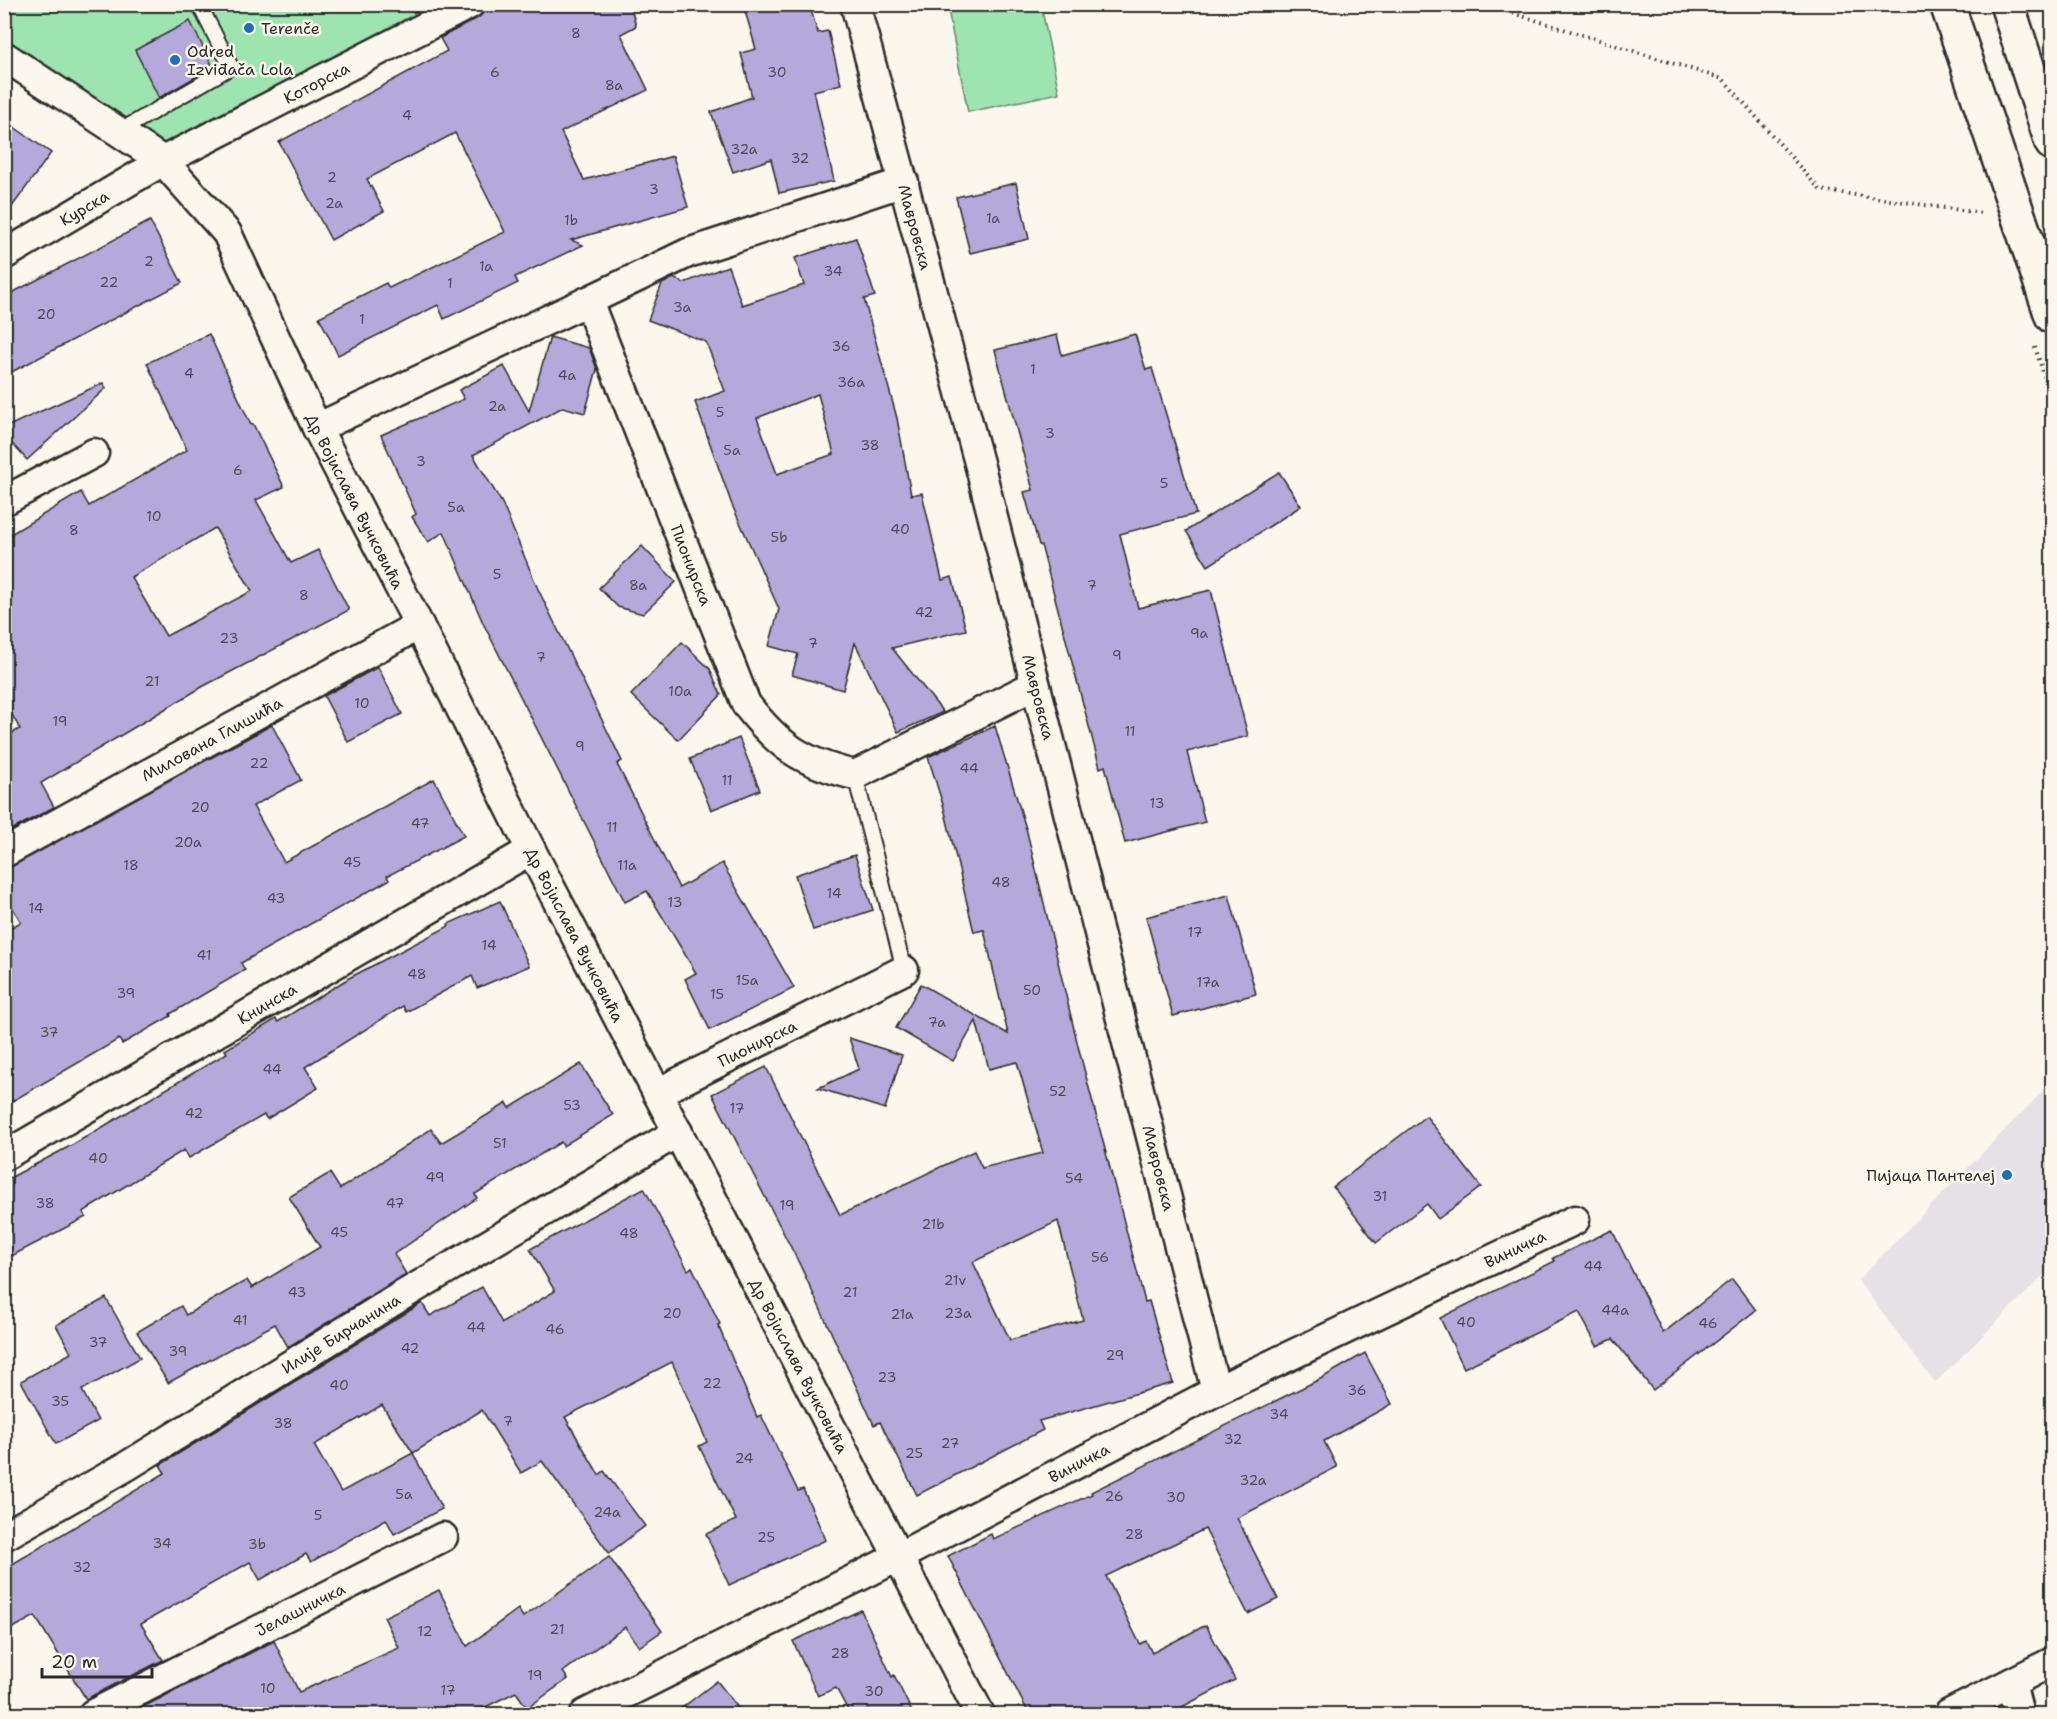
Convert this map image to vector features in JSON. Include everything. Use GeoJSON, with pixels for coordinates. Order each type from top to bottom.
{"type":"FeatureCollection","features":[{"type":"Feature","properties":{"kind":"main road"},"geometry":{"type":"LineString","coordinates":[[1947,4],[2052,316]]}},
{"type":"Feature","properties":{"kind":"main road"},"geometry":{"type":"LineString","coordinates":[[2007,4],[2052,143]]}},
{"type":"Feature","properties":{"kind":"street","name":"Которска"},"geometry":{"type":"LineString","coordinates":[[163,161],[470,4]]}},
{"type":"Feature","properties":{"kind":"street","name":"Мавровска"},"geometry":{"type":"LineString","coordinates":[[855,4],[904,182],[1035,685],[1216,1391]]}},
{"type":"Feature","properties":{"kind":"street","name":"Др Војислава Вучковића"},"geometry":{"type":"LineString","coordinates":[[4,56],[163,161],[227,233],[317,428],[419,624],[531,850],[980,1714]]}},
{"type":"Feature","properties":{"kind":"street","name":"Курска"},"geometry":{"type":"LineString","coordinates":[[4,255],[163,161]]}},
{"type":"Feature","properties":{"kind":"street"},"geometry":{"type":"LineString","coordinates":[[317,428],[688,253],[904,182]]}},
{"type":"Feature","properties":{"kind":"street","name":"Пионирска"},"geometry":{"type":"LineString","coordinates":[[588,301],[746,704],[763,727],[800,757],[823,768],[855,775]]}},
{"type":"Feature","properties":{"kind":"street"},"geometry":{"type":"LineString","coordinates":[[4,501],[94,453]]}},
{"type":"Feature","properties":{"kind":"street","name":"Милована Глишића"},"geometry":{"type":"LineString","coordinates":[[4,853],[419,624]]}},
{"type":"Feature","properties":{"kind":"street"},"geometry":{"type":"LineString","coordinates":[[855,775],[1035,685]]}},
{"type":"Feature","properties":{"kind":"street","name":"Книнска"},"geometry":{"type":"LineString","coordinates":[[4,1156],[531,850]]}},
{"type":"Feature","properties":{"kind":"street","name":"Пионирска"},"geometry":{"type":"LineString","coordinates":[[657,1093],[904,970]]}},
{"type":"Feature","properties":{"kind":"street","name":"Илије Бирчанина"},"geometry":{"type":"LineString","coordinates":[[4,1536],[127,1466],[398,1298],[678,1131]]}},
{"type":"Feature","properties":{"kind":"street","name":"Виничка"},"geometry":{"type":"LineString","coordinates":[[585,1714],[897,1557],[1216,1391],[1575,1220]]}},
{"type":"Feature","properties":{"kind":"street","name":"Јелашничка"},"geometry":{"type":"LineString","coordinates":[[93,1714],[443,1537]]}},
{"type":"Feature","properties":{"kind":"street"},"geometry":{"type":"LineString","coordinates":[[1949,1714],[2052,1662]]}},
{"type":"Feature","properties":{"kind":"street"},"geometry":{"type":"LineString","coordinates":[[2012,1683],[2019,1714]]}},
{"type":"Feature","properties":{"kind":"lane"},"geometry":{"type":"LineString","coordinates":[[118,132],[231,67],[199,4]]}},
{"type":"Feature","properties":{"kind":"lane","name":"Пионирска"},"geometry":{"type":"LineString","coordinates":[[855,775],[904,970]]}},
{"type":"Feature","properties":{"kind":"path"},"geometry":{"type":"LineString","coordinates":[[1484,4],[1723,79],[1820,190],[1985,213]]}},
{"type":"Feature","properties":{"kind":"shaded area","name":"Пијаца Пантелеј"},"geometry":{"type":"Polygon","coordinates":[[[2052,1082],[2052,1267],[1935,1383],[1858,1280],[2052,1082]]]}},
{"type":"Feature","properties":{"kind":"green space"},"geometry":{"type":"Polygon","coordinates":[[[5,4],[409,4],[419,23],[174,157],[5,39],[5,4]]]}},
{"type":"Feature","properties":{"kind":"green space"},"geometry":{"type":"Polygon","coordinates":[[[947,5],[1041,5],[1059,93],[968,112],[947,5]]]}},
{"type":"Feature","properties":{"kind":"building"},"geometry":{"type":"Polygon","coordinates":[[[486,4],[630,4],[636,26],[621,34],[648,90],[561,132],[584,180],[673,156],[688,207],[571,240],[583,245],[515,277],[518,283],[444,319],[438,305],[338,355],[319,317],[386,283],[389,288],[505,232],[455,133],[367,179],[384,211],[331,240],[279,142],[447,51],[440,38],[478,18],[484,12],[486,4]]]}},
{"type":"Feature","properties":{"kind":"building"},"geometry":{"type":"Polygon","coordinates":[[[743,4],[809,4],[818,33],[828,31],[841,84],[814,91],[834,181],[779,193],[771,159],[733,172],[711,112],[752,97],[741,53],[756,49],[743,4]]]}},
{"type":"Feature","properties":{"kind":"building","name":"Odred Izviđača Lola"},"geometry":{"type":"Polygon","coordinates":[[[190,21],[213,67],[159,98],[135,50],[190,21]]]}},
{"type":"Feature","properties":{"kind":"building"},"geometry":{"type":"Polygon","coordinates":[[[4,120],[51,153],[4,218],[4,120]]]}},
{"type":"Feature","properties":{"kind":"building"},"geometry":{"type":"Polygon","coordinates":[[[1016,183],[1029,239],[970,253],[956,197],[1016,183]]]}},
{"type":"Feature","properties":{"kind":"building"},"geometry":{"type":"Polygon","coordinates":[[[150,221],[182,283],[4,376],[4,297],[150,221]]]}},
{"type":"Feature","properties":{"kind":"building"},"geometry":{"type":"Polygon","coordinates":[[[856,238],[875,296],[864,299],[897,418],[911,495],[922,493],[942,580],[952,577],[966,630],[892,648],[943,712],[898,732],[855,643],[843,690],[792,675],[798,654],[769,646],[779,609],[732,505],[695,402],[725,391],[706,342],[648,320],[662,284],[673,278],[684,283],[728,266],[742,305],[804,285],[795,258],[856,238]],[[818,394],[757,418],[777,474],[834,454],[818,394]]]}},
{"type":"Feature","properties":{"kind":"building"},"geometry":{"type":"Polygon","coordinates":[[[209,334],[251,425],[253,424],[284,487],[256,500],[291,563],[318,550],[349,610],[202,687],[41,783],[54,807],[4,834],[4,737],[20,729],[4,701],[4,538],[81,492],[89,506],[187,450],[147,363],[209,334]],[[215,528],[131,577],[166,636],[252,591],[215,528]]]}},
{"type":"Feature","properties":{"kind":"building"},"geometry":{"type":"Polygon","coordinates":[[[1135,334],[1146,370],[1152,368],[1196,514],[1120,534],[1138,608],[1211,590],[1248,736],[1187,752],[1205,822],[1125,843],[1105,766],[1100,768],[1041,545],[1039,545],[1024,492],[1033,490],[995,350],[1057,335],[1062,355],[1135,334]]]}},
{"type":"Feature","properties":{"kind":"building"},"geometry":{"type":"Polygon","coordinates":[[[550,337],[589,348],[597,369],[585,413],[563,407],[473,455],[502,503],[538,589],[622,761],[617,764],[679,888],[722,863],[794,988],[710,1030],[685,979],[696,973],[647,891],[625,902],[483,623],[444,532],[428,542],[412,517],[416,514],[381,435],[464,399],[459,390],[504,366],[529,411],[550,337]]]}},
{"type":"Feature","properties":{"kind":"building"},"geometry":{"type":"Polygon","coordinates":[[[103,383],[106,388],[27,460],[4,435],[4,428],[103,383]]]}},
{"type":"Feature","properties":{"kind":"building"},"geometry":{"type":"Polygon","coordinates":[[[1279,472],[1301,506],[1208,566],[1186,531],[1279,472]]]}},
{"type":"Feature","properties":{"kind":"building"},"geometry":{"type":"Polygon","coordinates":[[[642,546],[676,582],[643,614],[618,607],[599,588],[642,546]]]}},
{"type":"Feature","properties":{"kind":"building"},"geometry":{"type":"Polygon","coordinates":[[[682,642],[710,669],[721,695],[678,740],[631,695],[682,642]]]}},
{"type":"Feature","properties":{"kind":"building"},"geometry":{"type":"Polygon","coordinates":[[[378,667],[402,714],[348,742],[324,696],[378,667]]]}},
{"type":"Feature","properties":{"kind":"building"},"geometry":{"type":"Polygon","coordinates":[[[272,725],[301,780],[253,806],[284,862],[434,779],[464,836],[387,876],[389,880],[241,963],[245,970],[170,1014],[171,1016],[122,1044],[119,1039],[4,1106],[4,931],[21,922],[4,893],[4,869],[272,725]]]}},
{"type":"Feature","properties":{"kind":"building"},"geometry":{"type":"Polygon","coordinates":[[[995,726],[1027,832],[1078,1046],[1145,1302],[1149,1301],[1173,1383],[1039,1421],[1043,1430],[917,1495],[880,1422],[874,1425],[800,1265],[712,1094],[766,1067],[840,1215],[974,1151],[982,1168],[1043,1153],[1017,1062],[989,1069],[976,1021],[953,1061],[896,1028],[921,984],[1008,1034],[984,930],[974,932],[944,808],[928,757],[995,726]],[[1058,1221],[973,1262],[1010,1340],[1083,1320],[1058,1221]]]}},
{"type":"Feature","properties":{"kind":"building"},"geometry":{"type":"Polygon","coordinates":[[[739,738],[760,790],[711,810],[690,759],[739,738]]]}},
{"type":"Feature","properties":{"kind":"building"},"geometry":{"type":"Polygon","coordinates":[[[855,855],[873,910],[813,930],[795,875],[855,855]]]}},
{"type":"Feature","properties":{"kind":"building"},"geometry":{"type":"Polygon","coordinates":[[[1229,895],[1256,994],[1173,1016],[1146,917],[1229,895]]]}},
{"type":"Feature","properties":{"kind":"building"},"geometry":{"type":"Polygon","coordinates":[[[500,901],[529,966],[477,988],[472,976],[406,1012],[403,1006],[305,1067],[318,1088],[267,1119],[264,1115],[189,1158],[184,1150],[83,1212],[86,1217],[4,1260],[4,1181],[74,1144],[227,1053],[225,1050],[276,1019],[278,1022],[349,978],[449,926],[448,924],[500,901]]]}},
{"type":"Feature","properties":{"kind":"building"},"geometry":{"type":"Polygon","coordinates":[[[849,1038],[902,1055],[885,1109],[818,1088],[859,1069],[849,1038]]]}},
{"type":"Feature","properties":{"kind":"building"},"geometry":{"type":"Polygon","coordinates":[[[581,1064],[613,1115],[563,1146],[561,1142],[475,1194],[477,1198],[394,1254],[406,1274],[288,1347],[275,1324],[168,1383],[137,1332],[181,1306],[186,1315],[247,1280],[252,1288],[320,1247],[289,1197],[330,1173],[340,1189],[431,1129],[441,1143],[507,1103],[510,1108],[581,1064]]]}},
{"type":"Feature","properties":{"kind":"building"},"geometry":{"type":"Polygon","coordinates":[[[1426,1116],[1481,1187],[1438,1219],[1427,1204],[1376,1243],[1333,1187],[1426,1116]]]}},
{"type":"Feature","properties":{"kind":"building"},"geometry":{"type":"Polygon","coordinates":[[[644,1188],[688,1270],[692,1267],[720,1324],[718,1325],[757,1417],[761,1415],[798,1491],[803,1489],[826,1540],[729,1585],[706,1534],[736,1520],[699,1446],[707,1442],[672,1362],[565,1417],[599,1475],[604,1471],[645,1526],[609,1553],[542,1461],[521,1473],[482,1410],[413,1453],[442,1509],[394,1534],[386,1519],[311,1562],[306,1554],[260,1580],[250,1562],[141,1624],[163,1660],[86,1699],[35,1616],[4,1633],[4,1569],[165,1473],[160,1465],[422,1303],[430,1316],[482,1287],[502,1323],[555,1291],[530,1249],[644,1188]],[[382,1405],[314,1445],[341,1492],[413,1453],[382,1405]]]}},
{"type":"Feature","properties":{"kind":"building"},"geometry":{"type":"Polygon","coordinates":[[[1612,1230],[1663,1333],[1732,1279],[1756,1310],[1653,1390],[1613,1339],[1597,1346],[1579,1312],[1464,1368],[1440,1318],[1555,1261],[1553,1258],[1612,1230]]]}},
{"type":"Feature","properties":{"kind":"building"},"geometry":{"type":"Polygon","coordinates":[[[106,1298],[140,1358],[82,1390],[98,1421],[56,1444],[21,1381],[71,1353],[56,1325],[106,1298]]]}},
{"type":"Feature","properties":{"kind":"building"},"geometry":{"type":"Polygon","coordinates":[[[1365,1353],[1392,1404],[1324,1441],[1337,1467],[1237,1518],[1278,1599],[1248,1614],[1205,1529],[1106,1576],[1140,1644],[1146,1641],[1152,1653],[1206,1625],[1235,1680],[1168,1714],[1029,1714],[948,1556],[991,1534],[993,1539],[1092,1494],[1091,1492],[1322,1378],[1365,1353]]]}},
{"type":"Feature","properties":{"kind":"building"},"geometry":{"type":"Polygon","coordinates":[[[609,1557],[662,1631],[639,1647],[625,1627],[563,1672],[568,1679],[527,1708],[516,1692],[471,1714],[129,1714],[274,1641],[299,1692],[399,1648],[384,1617],[439,1590],[467,1646],[518,1609],[523,1617],[609,1557]]]}},
{"type":"Feature","properties":{"kind":"building"},"geometry":{"type":"Polygon","coordinates":[[[861,1610],[892,1677],[894,1675],[913,1714],[850,1714],[836,1688],[818,1696],[793,1641],[861,1610]]]}},
{"type":"Feature","properties":{"kind":"building"},"geometry":{"type":"Polygon","coordinates":[[[717,1681],[743,1714],[674,1714],[717,1681]]]}},
{"type":"Feature","properties":{"kind":"place","name":"Terenče"},"geometry":{"type":"Point","coordinates":[249,28]}},
{"type":"Feature","properties":{"kind":"place","name":"Odred Izviđača Lola"},"geometry":{"type":"Point","coordinates":[175,60]}},
{"type":"Feature","properties":{"kind":"place","name":"Пијаца Пантелеј"},"geometry":{"type":"Point","coordinates":[2007,1175]}}]}
